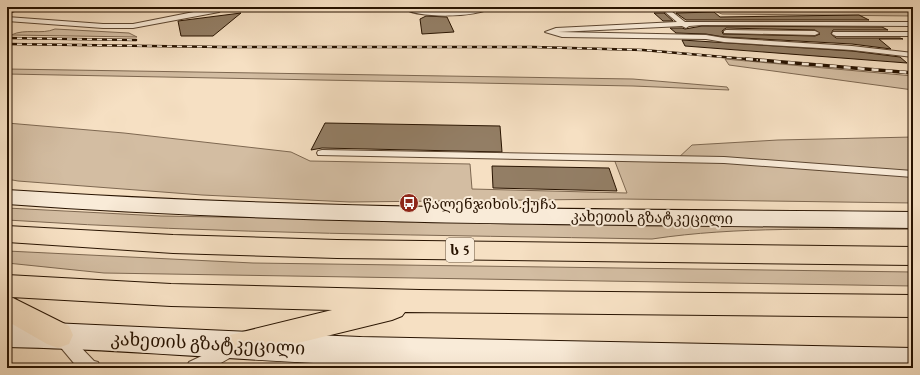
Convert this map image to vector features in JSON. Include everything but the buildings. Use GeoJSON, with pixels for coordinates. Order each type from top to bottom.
{"type":"FeatureCollection","features":[{"type":"Feature","properties":{"kind":"highway","name":"ს 5"},"geometry":{"type":"LineString","coordinates":[[7,234],[110,241],[337,249],[913,256]]}},
{"type":"Feature","properties":{"kind":"highway"},"geometry":{"type":"LineString","coordinates":[[7,286],[170,295],[420,301],[913,306]]}},
{"type":"Feature","properties":{"kind":"highway"},"geometry":{"type":"LineString","coordinates":[[241,344],[420,301]]}},
{"type":"Feature","properties":{"kind":"highway"},"geometry":{"type":"LineString","coordinates":[[7,307],[58,335]]}},
{"type":"Feature","properties":{"kind":"street","name":"კახეთის გზატკეცილი"},"geometry":{"type":"LineString","coordinates":[[7,197],[121,205],[329,213],[913,220]]}},
{"type":"Feature","properties":{"kind":"street","name":"კახეთის გზატკეცილი"},"geometry":{"type":"LineString","coordinates":[[7,334],[241,344],[354,360],[913,362]]}},
{"type":"Feature","properties":{"kind":"lane"},"geometry":{"type":"LineString","coordinates":[[7,12],[21,7]]}},
{"type":"Feature","properties":{"kind":"lane"},"geometry":{"type":"LineString","coordinates":[[7,19],[103,26],[133,26],[219,10],[224,7]]}},
{"type":"Feature","properties":{"kind":"lane"},"geometry":{"type":"LineString","coordinates":[[404,7],[422,12],[469,12],[490,7]]}},
{"type":"Feature","properties":{"kind":"lane"},"geometry":{"type":"LineString","coordinates":[[662,7],[695,32],[706,37]]}},
{"type":"Feature","properties":{"kind":"lane"},"geometry":{"type":"LineString","coordinates":[[910,27],[767,23],[684,24],[556,30],[549,32],[562,36],[706,37],[735,42],[869,50],[913,56]]}},
{"type":"Feature","properties":{"kind":"lane"},"geometry":{"type":"LineString","coordinates":[[836,34],[910,27]]}},
{"type":"Feature","properties":{"kind":"lane"},"geometry":{"type":"LineString","coordinates":[[695,32],[815,33]]}},
{"type":"Feature","properties":{"kind":"lane"},"geometry":{"type":"LineString","coordinates":[[849,38],[869,50],[913,47]]}},
{"type":"Feature","properties":{"kind":"lane"},"geometry":{"type":"LineString","coordinates":[[322,153],[724,160],[913,174]]}},
{"type":"Feature","properties":{"kind":"lane"},"geometry":{"type":"LineString","coordinates":[[58,335],[88,367],[92,368]]}},
{"type":"Feature","properties":{"kind":"lane"},"geometry":{"type":"LineString","coordinates":[[195,368],[241,344]]}},
{"type":"Feature","properties":{"kind":"shaded area"},"geometry":{"type":"Polygon","coordinates":[[[718,9],[913,11],[913,16],[722,14],[714,11],[718,9]]]}},
{"type":"Feature","properties":{"kind":"shaded area"},"geometry":{"type":"Polygon","coordinates":[[[55,29],[129,33],[137,37],[11,35],[22,32],[50,31],[55,29]]]}},
{"type":"Feature","properties":{"kind":"shaded area"},"geometry":{"type":"Polygon","coordinates":[[[725,59],[913,76],[913,90],[729,65],[725,59]]]}},
{"type":"Feature","properties":{"kind":"shaded area"},"geometry":{"type":"Polygon","coordinates":[[[7,69],[633,79],[727,87],[729,90],[633,86],[7,74],[7,69]]]}},
{"type":"Feature","properties":{"kind":"shaded area"},"geometry":{"type":"Polygon","coordinates":[[[7,123],[124,133],[291,152],[310,161],[470,164],[472,189],[627,193],[614,159],[676,160],[692,145],[778,140],[913,137],[913,170],[908,170],[913,174],[913,203],[623,199],[350,202],[202,195],[18,181],[7,179],[7,123]]]}},
{"type":"Feature","properties":{"kind":"shaded area"},"geometry":{"type":"Polygon","coordinates":[[[7,208],[161,216],[913,229],[749,230],[652,239],[330,233],[88,225],[7,220],[7,208]]]}},
{"type":"Feature","properties":{"kind":"shaded area"},"geometry":{"type":"Polygon","coordinates":[[[7,251],[253,263],[913,272],[913,286],[104,273],[7,263],[7,251]]]}},
{"type":"Feature","properties":{"kind":"railway"},"geometry":{"type":"LineString","coordinates":[[7,38],[136,40]]}},
{"type":"Feature","properties":{"kind":"railway"},"geometry":{"type":"LineString","coordinates":[[7,44],[222,47],[533,47],[643,50],[758,60]]}},
{"type":"Feature","properties":{"kind":"railway"},"geometry":{"type":"LineString","coordinates":[[746,59],[913,73]]}},
{"type":"Feature","properties":{"kind":"place","name":"წალენჯიხის ქუჩა"},"geometry":{"type":"Point","coordinates":[409,203]}}]}
